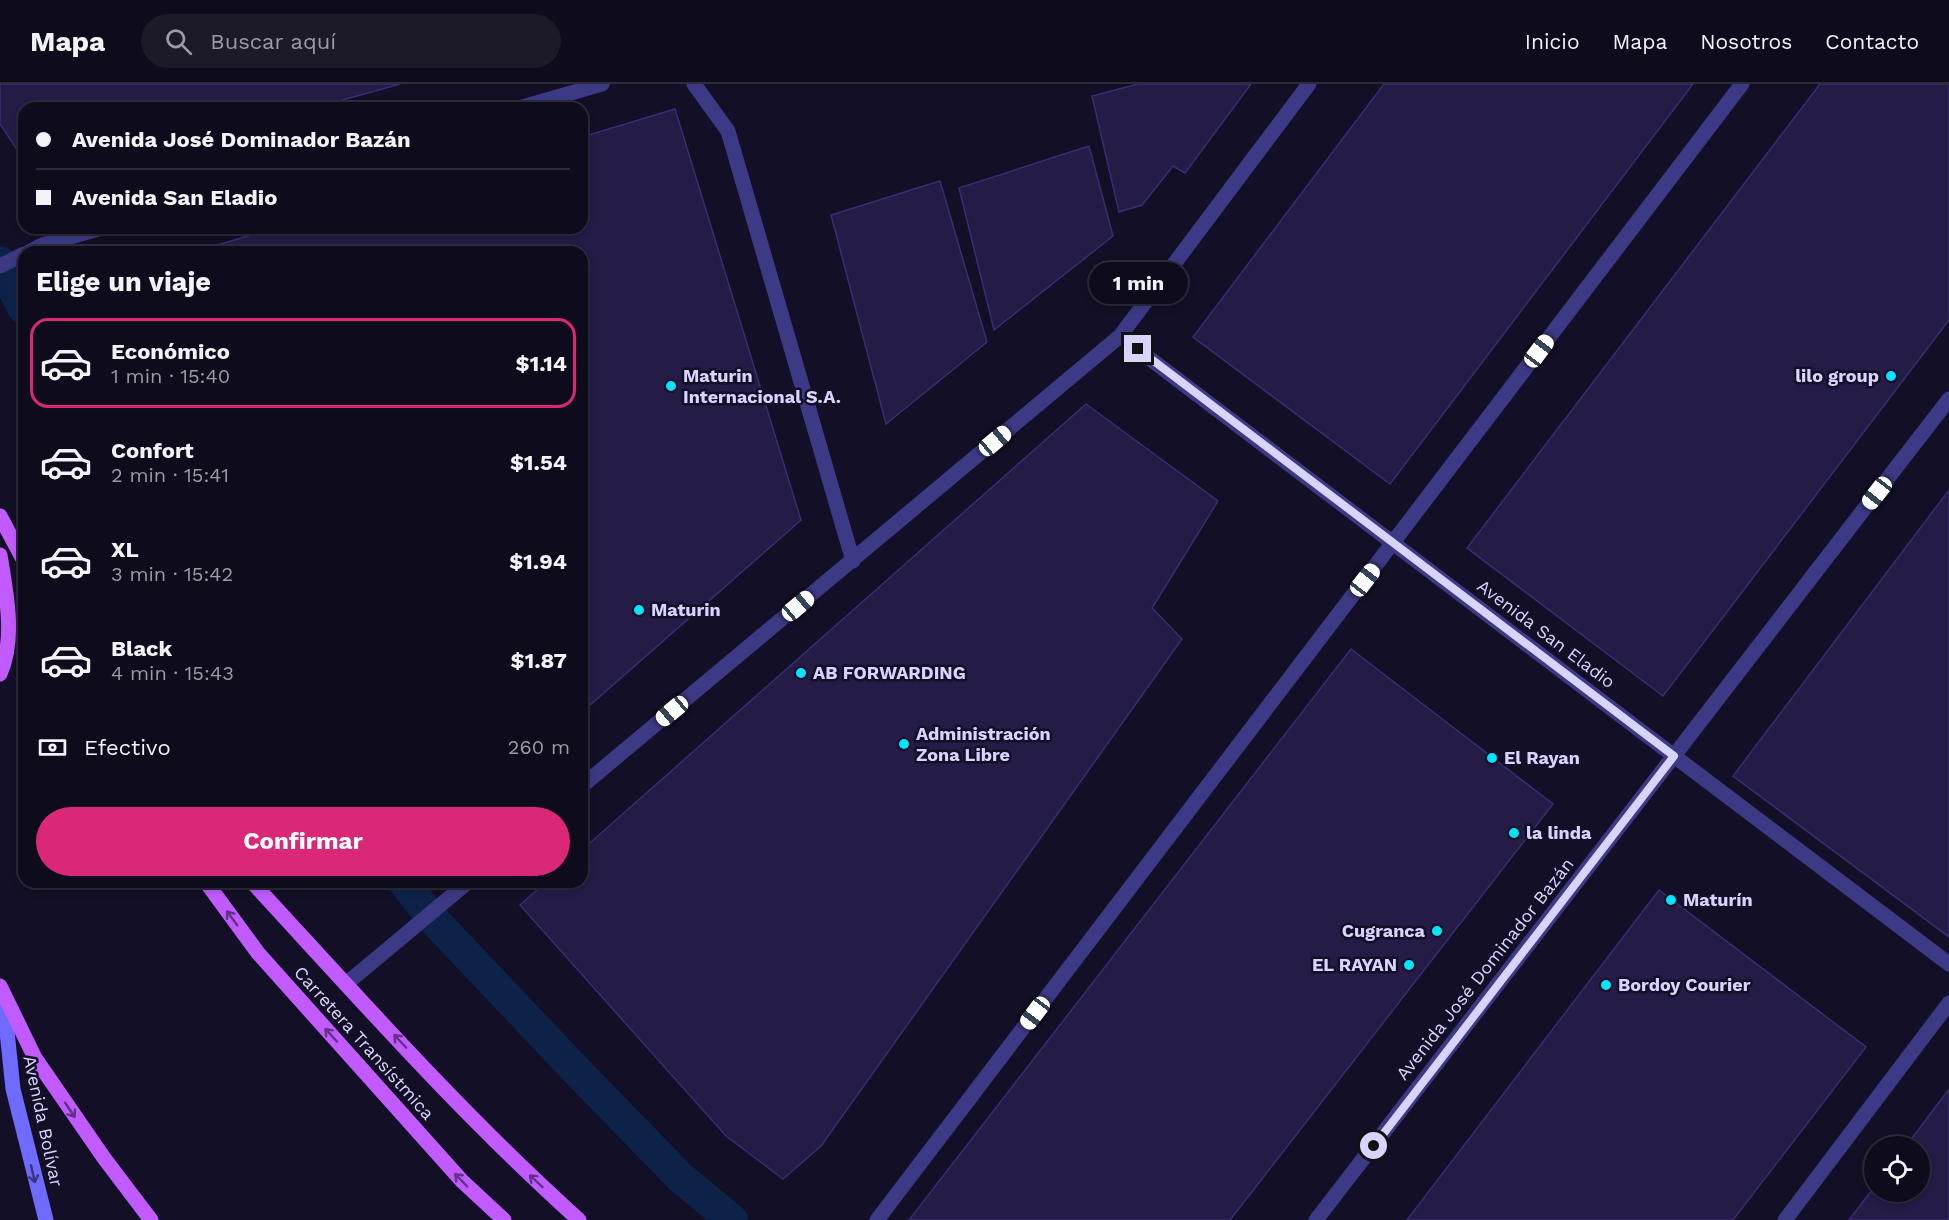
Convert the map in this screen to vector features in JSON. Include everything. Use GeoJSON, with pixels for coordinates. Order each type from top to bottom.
{"type":"FeatureCollection","features":[{"type":"Feature","properties":{"kind":"main road"},"geometry":{"type":"LineString","coordinates":[[0,516],[18,550]]}},
{"type":"Feature","properties":{"kind":"main road"},"geometry":{"type":"LineString","coordinates":[[0,555],[9,629],[6,655],[0,674]]}},
{"type":"Feature","properties":{"kind":"main road","name":"Carretera Transístmica"},"geometry":{"type":"LineString","coordinates":[[210,888],[258,953],[462,1181],[504,1220]]}},
{"type":"Feature","properties":{"kind":"main road"},"geometry":{"type":"LineString","coordinates":[[258,888],[532,1178],[579,1220]]}},
{"type":"Feature","properties":{"kind":"main road"},"geometry":{"type":"LineString","coordinates":[[1,990],[35,1058],[104,1158],[151,1220]]}},
{"type":"Feature","properties":{"kind":"main road","name":"Avenida Bolívar"},"geometry":{"type":"LineString","coordinates":[[1,990],[13,1089],[46,1220]]}},
{"type":"Feature","properties":{"kind":"street"},"geometry":{"type":"LineString","coordinates":[[540,102],[602,84]]}},
{"type":"Feature","properties":{"kind":"street"},"geometry":{"type":"LineString","coordinates":[[694,84],[728,131],[853,561]]}},
{"type":"Feature","properties":{"kind":"street"},"geometry":{"type":"LineString","coordinates":[[588,781],[1120,336],[1309,84]]}},
{"type":"Feature","properties":{"kind":"street"},"geometry":{"type":"LineString","coordinates":[[877,1220],[1742,84]]}},
{"type":"Feature","properties":{"kind":"street"},"geometry":{"type":"LineString","coordinates":[[45,246],[83,234]]}},
{"type":"Feature","properties":{"kind":"street"},"geometry":{"type":"LineString","coordinates":[[0,266],[18,257]]}},
{"type":"Feature","properties":{"kind":"street","name":"Avenida San Eladio"},"geometry":{"type":"LineString","coordinates":[[1120,336],[1949,964]]}},
{"type":"Feature","properties":{"kind":"street","name":"Avenida José Dominador Bazán"},"geometry":{"type":"LineString","coordinates":[[1316,1220],[1949,399]]}},
{"type":"Feature","properties":{"kind":"street"},"geometry":{"type":"LineString","coordinates":[[346,984],[462,888]]}},
{"type":"Feature","properties":{"kind":"street"},"geometry":{"type":"LineString","coordinates":[[1785,1220],[1949,1003]]}},
{"type":"Feature","properties":{"kind":"building"},"geometry":{"type":"Polygon","coordinates":[[[0,84],[400,84],[336,102],[18,102],[18,151],[0,124],[0,84]]]}},
{"type":"Feature","properties":{"kind":"building"},"geometry":{"type":"Polygon","coordinates":[[[1138,84],[1251,84],[1185,173],[1173,166],[1142,205],[1119,212],[1092,96],[1138,84]]]}},
{"type":"Feature","properties":{"kind":"building"},"geometry":{"type":"Polygon","coordinates":[[[1384,84],[1693,84],[1390,484],[1193,337],[1384,84]]]}},
{"type":"Feature","properties":{"kind":"building"},"geometry":{"type":"Polygon","coordinates":[[[1820,84],[1949,84],[1949,320],[1663,696],[1467,548],[1820,84]]]}},
{"type":"Feature","properties":{"kind":"building","name":"Maturin Internacional S.A."},"geometry":{"type":"Polygon","coordinates":[[[675,109],[801,520],[588,707],[588,246],[214,246],[255,234],[588,234],[588,135],[675,109]]]}},
{"type":"Feature","properties":{"kind":"building"},"geometry":{"type":"Polygon","coordinates":[[[1089,146],[1113,236],[994,330],[959,188],[1089,146]]]}},
{"type":"Feature","properties":{"kind":"building"},"geometry":{"type":"Polygon","coordinates":[[[940,181],[987,342],[886,424],[831,215],[940,181]]]}},
{"type":"Feature","properties":{"kind":"building","name":"Administración Zona Libre"},"geometry":{"type":"Polygon","coordinates":[[[1086,404],[1218,501],[1152,608],[1182,639],[821,1146],[783,1179],[726,1136],[520,905],[539,888],[588,888],[588,845],[1086,404]]]}},
{"type":"Feature","properties":{"kind":"building"},"geometry":{"type":"Polygon","coordinates":[[[1949,490],[1949,937],[1733,776],[1949,490]]]}},
{"type":"Feature","properties":{"kind":"building"},"geometry":{"type":"Polygon","coordinates":[[[1351,649],[1553,804],[1230,1220],[909,1220],[1351,649]]]}},
{"type":"Feature","properties":{"kind":"building"},"geometry":{"type":"Polygon","coordinates":[[[1659,890],[1866,1047],[1733,1220],[1407,1220],[1659,890]]]}},
{"type":"Feature","properties":{"kind":"building"},"geometry":{"type":"Polygon","coordinates":[[[1949,1089],[1949,1220],[1849,1220],[1864,1200],[1930,1202],[1930,1136],[1914,1136],[1949,1089]]]}},
{"type":"Feature","properties":{"kind":"waterway"},"geometry":{"type":"LineString","coordinates":[[0,262],[18,297]]}},
{"type":"Feature","properties":{"kind":"waterway"},"geometry":{"type":"LineString","coordinates":[[409,888],[432,918],[680,1177],[732,1220]]}},
{"type":"Feature","properties":{"kind":"place","name":"lilo group"},"geometry":{"type":"Point","coordinates":[1891,376]}},
{"type":"Feature","properties":{"kind":"place","name":"Maturin Internacional S.A."},"geometry":{"type":"Point","coordinates":[671,386]}},
{"type":"Feature","properties":{"kind":"place","name":"Maturin"},"geometry":{"type":"Point","coordinates":[639,610]}},
{"type":"Feature","properties":{"kind":"place","name":"AB FORWARDING"},"geometry":{"type":"Point","coordinates":[801,673]}},
{"type":"Feature","properties":{"kind":"place","name":"Administración Zona Libre"},"geometry":{"type":"Point","coordinates":[904,744]}},
{"type":"Feature","properties":{"kind":"place","name":"El Rayan"},"geometry":{"type":"Point","coordinates":[1492,758]}},
{"type":"Feature","properties":{"kind":"place","name":"la linda"},"geometry":{"type":"Point","coordinates":[1514,833]}},
{"type":"Feature","properties":{"kind":"place","name":"Maturín"},"geometry":{"type":"Point","coordinates":[1671,900]}},
{"type":"Feature","properties":{"kind":"place","name":"Cugranca"},"geometry":{"type":"Point","coordinates":[1437,931]}},
{"type":"Feature","properties":{"kind":"place","name":"EL RAYAN"},"geometry":{"type":"Point","coordinates":[1409,965]}},
{"type":"Feature","properties":{"kind":"place","name":"Bordoy Courier"},"geometry":{"type":"Point","coordinates":[1606,985]}},
{"type":"Feature","properties":{"kind":"route"},"geometry":{"type":"LineString","coordinates":[[1138,349],[1674,756],[1374,1146]]}}]}
